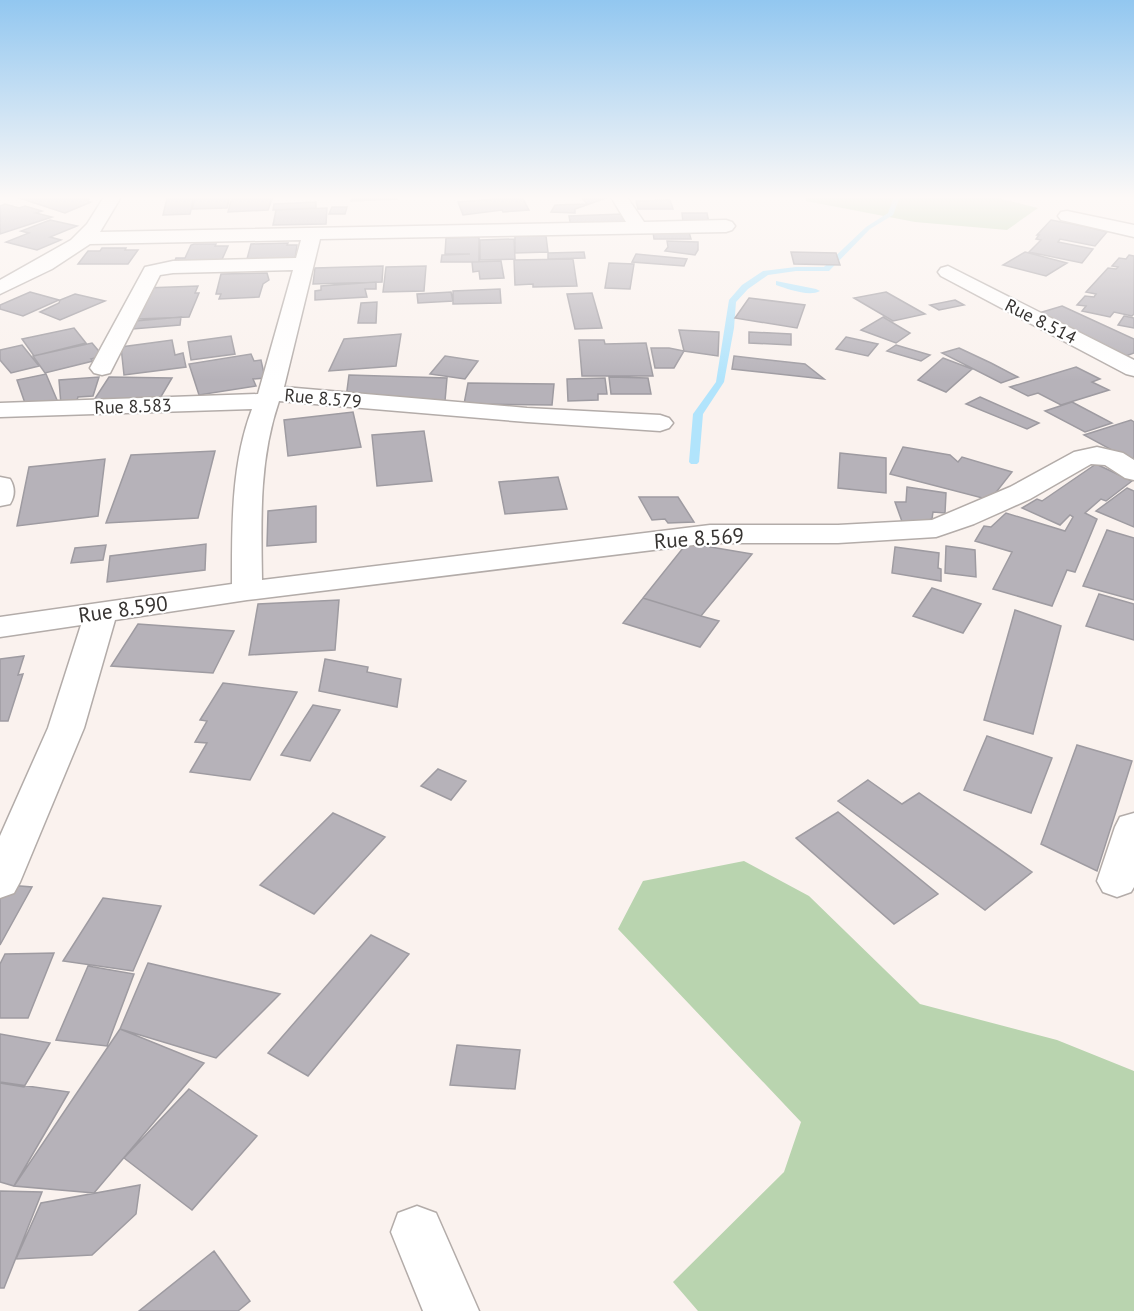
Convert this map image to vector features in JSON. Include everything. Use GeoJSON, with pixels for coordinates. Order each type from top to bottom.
{"type":"FeatureCollection","features":[{"type":"Feature","properties":{"kind":"street"},"geometry":{"type":"LineString","coordinates":[[0,288],[53,258]]}},
{"type":"Feature","properties":{"kind":"street","name":"Rue 8.579"},"geometry":{"type":"LineString","coordinates":[[306,258],[269,397],[660,423]]}},
{"type":"Feature","properties":{"kind":"street"},"geometry":{"type":"LineString","coordinates":[[102,368],[147,276],[152,271],[173,267],[305,264]]}},
{"type":"Feature","properties":{"kind":"street","name":"Rue 8.514"},"geometry":{"type":"LineString","coordinates":[[948,272],[1134,369]]}},
{"type":"Feature","properties":{"kind":"street"},"geometry":{"type":"LineString","coordinates":[[247,591],[248,491],[253,447],[269,397]]}},
{"type":"Feature","properties":{"kind":"street","name":"Rue 8.583"},"geometry":{"type":"LineString","coordinates":[[0,410],[269,397]]}},
{"type":"Feature","properties":{"kind":"street","name":"Rue 8.569"},"geometry":{"type":"LineString","coordinates":[[247,591],[710,534],[838,534],[936,528],[1020,493],[1083,458],[1097,455],[1114,459],[1134,472]]}},
{"type":"Feature","properties":{"kind":"street"},"geometry":{"type":"LineString","coordinates":[[0,485],[0,498]]}},
{"type":"Feature","properties":{"kind":"street","name":"Rue 8.590"},"geometry":{"type":"LineString","coordinates":[[0,627],[247,591]]}},
{"type":"Feature","properties":{"kind":"street"},"geometry":{"type":"LineString","coordinates":[[0,882],[66,728],[101,613]]}},
{"type":"Feature","properties":{"kind":"street"},"geometry":{"type":"LineString","coordinates":[[1117,881],[1134,827]]}},
{"type":"Feature","properties":{"kind":"street"},"geometry":{"type":"LineString","coordinates":[[417,1232],[451,1311]]}},
{"type":"Feature","properties":{"kind":"green space"},"geometry":{"type":"Polygon","coordinates":[[[744,861],[809,896],[920,1004],[1057,1040],[1134,1071],[1134,1311],[698,1311],[673,1282],[784,1172],[801,1122],[618,929],[643,881],[744,861]]]}},
{"type":"Feature","properties":{"kind":"building"},"geometry":{"type":"Polygon","coordinates":[[[82,258],[132,258],[128,264],[78,264],[82,258]]]}},
{"type":"Feature","properties":{"kind":"building"},"geometry":{"type":"Polygon","coordinates":[[[176,258],[223,258],[220,264],[173,265],[176,258]]]}},
{"type":"Feature","properties":{"kind":"building"},"geometry":{"type":"Polygon","coordinates":[[[295,258],[235,264],[236,259],[295,258]]]}},
{"type":"Feature","properties":{"kind":"building"},"geometry":{"type":"Polygon","coordinates":[[[442,258],[479,258],[479,262],[441,262],[442,258]]]}},
{"type":"Feature","properties":{"kind":"building"},"geometry":{"type":"Polygon","coordinates":[[[480,258],[515,259],[480,260],[480,258]]]}},
{"type":"Feature","properties":{"kind":"building"},"geometry":{"type":"Polygon","coordinates":[[[634,258],[687,259],[684,266],[632,262],[634,258]]]}},
{"type":"Feature","properties":{"kind":"building"},"geometry":{"type":"Polygon","coordinates":[[[793,258],[838,258],[840,265],[794,264],[793,258]]]}},
{"type":"Feature","properties":{"kind":"building"},"geometry":{"type":"Polygon","coordinates":[[[1015,258],[1049,258],[1067,263],[1046,276],[1003,265],[1015,258]]]}},
{"type":"Feature","properties":{"kind":"building"},"geometry":{"type":"Polygon","coordinates":[[[1059,258],[1086,258],[1082,263],[1059,258]]]}},
{"type":"Feature","properties":{"kind":"building"},"geometry":{"type":"Polygon","coordinates":[[[1119,258],[1134,258],[1134,314],[1132,316],[1114,312],[1110,317],[1082,311],[1086,306],[1077,305],[1085,296],[1094,297],[1096,294],[1086,292],[1108,268],[1118,267],[1112,266],[1119,258]]]}},
{"type":"Feature","properties":{"kind":"building"},"geometry":{"type":"Polygon","coordinates":[[[573,259],[577,286],[515,285],[514,260],[573,259]]]}},
{"type":"Feature","properties":{"kind":"building"},"geometry":{"type":"Polygon","coordinates":[[[501,261],[504,278],[480,279],[479,271],[473,272],[472,262],[501,261]]]}},
{"type":"Feature","properties":{"kind":"building"},"geometry":{"type":"Polygon","coordinates":[[[609,263],[634,264],[630,289],[605,288],[609,263]]]}},
{"type":"Feature","properties":{"kind":"building"},"geometry":{"type":"Polygon","coordinates":[[[383,266],[382,282],[313,284],[315,268],[383,266]]]}},
{"type":"Feature","properties":{"kind":"building"},"geometry":{"type":"Polygon","coordinates":[[[426,266],[424,291],[383,292],[386,267],[426,266]]]}},
{"type":"Feature","properties":{"kind":"building"},"geometry":{"type":"Polygon","coordinates":[[[267,273],[269,280],[263,284],[259,297],[219,299],[221,294],[216,294],[221,274],[267,273]]]}},
{"type":"Feature","properties":{"kind":"building"},"geometry":{"type":"Polygon","coordinates":[[[376,282],[376,289],[365,289],[367,297],[315,300],[315,291],[321,290],[321,286],[376,282]]]}},
{"type":"Feature","properties":{"kind":"building"},"geometry":{"type":"Polygon","coordinates":[[[198,286],[195,293],[199,293],[189,317],[137,319],[145,288],[198,286]]]}},
{"type":"Feature","properties":{"kind":"building"},"geometry":{"type":"Polygon","coordinates":[[[500,289],[501,303],[453,304],[453,291],[500,289]]]}},
{"type":"Feature","properties":{"kind":"building"},"geometry":{"type":"Polygon","coordinates":[[[30,292],[59,300],[23,316],[0,309],[0,305],[30,292]]]}},
{"type":"Feature","properties":{"kind":"building"},"geometry":{"type":"Polygon","coordinates":[[[451,292],[453,301],[418,303],[417,294],[451,292]]]}},
{"type":"Feature","properties":{"kind":"building"},"geometry":{"type":"Polygon","coordinates":[[[886,292],[925,314],[893,321],[854,298],[886,292]]]}},
{"type":"Feature","properties":{"kind":"building"},"geometry":{"type":"Polygon","coordinates":[[[592,293],[602,328],[575,329],[567,294],[592,293]]]}},
{"type":"Feature","properties":{"kind":"building"},"geometry":{"type":"Polygon","coordinates":[[[75,294],[105,301],[60,320],[40,312],[59,303],[60,300],[75,294]]]}},
{"type":"Feature","properties":{"kind":"building"},"geometry":{"type":"Polygon","coordinates":[[[749,298],[805,305],[797,328],[735,318],[749,298]]]}},
{"type":"Feature","properties":{"kind":"building"},"geometry":{"type":"Polygon","coordinates":[[[955,300],[964,305],[939,310],[930,305],[955,300]]]}},
{"type":"Feature","properties":{"kind":"building"},"geometry":{"type":"Polygon","coordinates":[[[377,302],[376,323],[358,323],[361,303],[377,302]]]}},
{"type":"Feature","properties":{"kind":"building"},"geometry":{"type":"Polygon","coordinates":[[[1062,306],[1134,339],[1134,353],[1126,356],[1039,313],[1062,306]]]}},
{"type":"Feature","properties":{"kind":"building"},"geometry":{"type":"Polygon","coordinates":[[[1124,316],[1134,318],[1134,328],[1118,325],[1124,316]]]}},
{"type":"Feature","properties":{"kind":"building"},"geometry":{"type":"Polygon","coordinates":[[[181,317],[180,325],[133,329],[135,321],[181,317]]]}},
{"type":"Feature","properties":{"kind":"building"},"geometry":{"type":"Polygon","coordinates":[[[883,317],[910,333],[896,343],[861,330],[883,317]]]}},
{"type":"Feature","properties":{"kind":"building"},"geometry":{"type":"Polygon","coordinates":[[[74,328],[86,343],[34,356],[22,339],[74,328]]]}},
{"type":"Feature","properties":{"kind":"building"},"geometry":{"type":"Polygon","coordinates":[[[679,330],[719,332],[718,356],[684,351],[679,330]]]}},
{"type":"Feature","properties":{"kind":"building"},"geometry":{"type":"Polygon","coordinates":[[[749,332],[791,334],[791,345],[749,343],[749,332]]]}},
{"type":"Feature","properties":{"kind":"building"},"geometry":{"type":"Polygon","coordinates":[[[401,334],[396,366],[329,371],[344,339],[401,334]]]}},
{"type":"Feature","properties":{"kind":"building"},"geometry":{"type":"Polygon","coordinates":[[[231,336],[235,354],[191,360],[188,342],[231,336]]]}},
{"type":"Feature","properties":{"kind":"building"},"geometry":{"type":"Polygon","coordinates":[[[846,337],[878,344],[868,356],[836,349],[846,337]]]}},
{"type":"Feature","properties":{"kind":"building"},"geometry":{"type":"Polygon","coordinates":[[[172,340],[175,355],[183,353],[186,367],[124,375],[121,347],[172,340]]]}},
{"type":"Feature","properties":{"kind":"building"},"geometry":{"type":"Polygon","coordinates":[[[579,340],[604,340],[605,344],[646,343],[653,376],[582,376],[579,340]]]}},
{"type":"Feature","properties":{"kind":"building"},"geometry":{"type":"Polygon","coordinates":[[[92,343],[103,356],[91,359],[93,361],[45,373],[33,356],[92,343]]]}},
{"type":"Feature","properties":{"kind":"building"},"geometry":{"type":"Polygon","coordinates":[[[22,345],[39,366],[11,373],[0,360],[0,350],[22,345]]]}},
{"type":"Feature","properties":{"kind":"building"},"geometry":{"type":"Polygon","coordinates":[[[896,345],[930,355],[921,361],[887,351],[896,345]]]}},
{"type":"Feature","properties":{"kind":"building"},"geometry":{"type":"Polygon","coordinates":[[[651,348],[684,351],[674,368],[655,368],[651,348]]]}},
{"type":"Feature","properties":{"kind":"building"},"geometry":{"type":"Polygon","coordinates":[[[959,348],[1018,377],[1001,383],[942,353],[959,348]]]}},
{"type":"Feature","properties":{"kind":"building"},"geometry":{"type":"Polygon","coordinates":[[[251,354],[254,361],[261,360],[265,378],[253,379],[256,386],[199,395],[189,364],[251,354]]]}},
{"type":"Feature","properties":{"kind":"building"},"geometry":{"type":"Polygon","coordinates":[[[445,356],[478,361],[465,379],[430,374],[445,356]]]}},
{"type":"Feature","properties":{"kind":"building"},"geometry":{"type":"Polygon","coordinates":[[[734,356],[805,364],[824,379],[732,369],[734,356]]]}},
{"type":"Feature","properties":{"kind":"building"},"geometry":{"type":"Polygon","coordinates":[[[943,358],[972,369],[946,392],[918,380],[943,358]]]}},
{"type":"Feature","properties":{"kind":"building"},"geometry":{"type":"Polygon","coordinates":[[[1076,367],[1100,379],[1092,382],[1109,390],[1061,405],[1038,393],[1028,396],[1010,387],[1076,367]]]}},
{"type":"Feature","properties":{"kind":"building"},"geometry":{"type":"Polygon","coordinates":[[[46,374],[60,407],[27,409],[17,380],[46,374]]]}},
{"type":"Feature","properties":{"kind":"building"},"geometry":{"type":"Polygon","coordinates":[[[349,375],[447,378],[445,401],[346,398],[349,375]]]}},
{"type":"Feature","properties":{"kind":"building"},"geometry":{"type":"Polygon","coordinates":[[[99,377],[93,396],[78,397],[76,403],[61,405],[59,380],[99,377]]]}},
{"type":"Feature","properties":{"kind":"building"},"geometry":{"type":"Polygon","coordinates":[[[109,377],[172,378],[159,400],[94,400],[109,377]]]}},
{"type":"Feature","properties":{"kind":"building"},"geometry":{"type":"Polygon","coordinates":[[[609,377],[648,378],[651,394],[611,394],[609,377]]]}},
{"type":"Feature","properties":{"kind":"building"},"geometry":{"type":"Polygon","coordinates":[[[605,378],[607,394],[598,394],[598,400],[568,401],[567,379],[605,378]]]}},
{"type":"Feature","properties":{"kind":"building"},"geometry":{"type":"Polygon","coordinates":[[[468,383],[554,384],[552,405],[464,404],[468,383]]]}},
{"type":"Feature","properties":{"kind":"building"},"geometry":{"type":"Polygon","coordinates":[[[980,397],[1039,423],[1027,429],[966,404],[980,397]]]}},
{"type":"Feature","properties":{"kind":"building"},"geometry":{"type":"Polygon","coordinates":[[[1072,402],[1112,423],[1085,432],[1045,411],[1072,402]]]}},
{"type":"Feature","properties":{"kind":"building"},"geometry":{"type":"Polygon","coordinates":[[[353,412],[361,447],[288,456],[284,420],[353,412]]]}},
{"type":"Feature","properties":{"kind":"building"},"geometry":{"type":"Polygon","coordinates":[[[1131,420],[1134,422],[1134,462],[1084,435],[1131,420]]]}},
{"type":"Feature","properties":{"kind":"building"},"geometry":{"type":"Polygon","coordinates":[[[424,431],[432,481],[377,486],[372,435],[424,431]]]}},
{"type":"Feature","properties":{"kind":"building"},"geometry":{"type":"Polygon","coordinates":[[[903,447],[950,455],[958,462],[962,457],[1012,472],[990,500],[890,474],[903,447]]]}},
{"type":"Feature","properties":{"kind":"building"},"geometry":{"type":"Polygon","coordinates":[[[215,451],[198,518],[106,523],[131,455],[215,451]]]}},
{"type":"Feature","properties":{"kind":"building"},"geometry":{"type":"Polygon","coordinates":[[[840,453],[886,458],[886,493],[838,488],[840,453]]]}},
{"type":"Feature","properties":{"kind":"building"},"geometry":{"type":"Polygon","coordinates":[[[105,459],[98,516],[17,526],[29,467],[105,459]]]}},
{"type":"Feature","properties":{"kind":"building"},"geometry":{"type":"Polygon","coordinates":[[[1096,464],[1132,481],[1106,501],[1101,499],[1085,513],[1097,519],[1075,572],[1067,570],[1052,606],[993,589],[1012,552],[975,541],[984,526],[991,527],[1006,513],[1065,531],[1073,517],[1070,515],[1060,525],[1022,508],[1037,499],[1042,501],[1096,464]]]}},
{"type":"Feature","properties":{"kind":"building"},"geometry":{"type":"Polygon","coordinates":[[[558,477],[567,509],[505,514],[499,482],[558,477]]]}},
{"type":"Feature","properties":{"kind":"building"},"geometry":{"type":"Polygon","coordinates":[[[907,487],[946,493],[945,513],[933,512],[932,519],[904,527],[895,502],[906,502],[907,487]]]}},
{"type":"Feature","properties":{"kind":"building"},"geometry":{"type":"Polygon","coordinates":[[[1127,488],[1134,491],[1134,527],[1096,511],[1127,488]]]}},
{"type":"Feature","properties":{"kind":"building"},"geometry":{"type":"Polygon","coordinates":[[[639,497],[678,497],[694,522],[668,523],[665,519],[652,520],[639,497]]]}},
{"type":"Feature","properties":{"kind":"building"},"geometry":{"type":"Polygon","coordinates":[[[316,506],[316,542],[267,546],[268,511],[316,506]]]}},
{"type":"Feature","properties":{"kind":"building"},"geometry":{"type":"Polygon","coordinates":[[[1107,530],[1134,538],[1134,600],[1083,586],[1107,530]]]}},
{"type":"Feature","properties":{"kind":"building"},"geometry":{"type":"Polygon","coordinates":[[[687,543],[752,554],[701,616],[643,598],[687,543]]]}},
{"type":"Feature","properties":{"kind":"building"},"geometry":{"type":"Polygon","coordinates":[[[206,544],[205,570],[107,582],[110,556],[206,544]]]}},
{"type":"Feature","properties":{"kind":"building"},"geometry":{"type":"Polygon","coordinates":[[[106,545],[103,560],[71,563],[75,548],[106,545]]]}},
{"type":"Feature","properties":{"kind":"building"},"geometry":{"type":"Polygon","coordinates":[[[946,546],[975,550],[976,577],[945,573],[946,546]]]}},
{"type":"Feature","properties":{"kind":"building"},"geometry":{"type":"Polygon","coordinates":[[[895,547],[939,553],[938,568],[941,569],[941,581],[892,573],[895,547]]]}},
{"type":"Feature","properties":{"kind":"building"},"geometry":{"type":"Polygon","coordinates":[[[932,588],[981,604],[963,633],[913,616],[932,588]]]}},
{"type":"Feature","properties":{"kind":"building"},"geometry":{"type":"Polygon","coordinates":[[[1099,594],[1134,604],[1134,640],[1086,626],[1099,594]]]}},
{"type":"Feature","properties":{"kind":"building"},"geometry":{"type":"Polygon","coordinates":[[[643,598],[719,621],[700,647],[623,623],[643,598]]]}},
{"type":"Feature","properties":{"kind":"building"},"geometry":{"type":"Polygon","coordinates":[[[339,600],[335,650],[249,655],[258,604],[339,600]]]}},
{"type":"Feature","properties":{"kind":"building"},"geometry":{"type":"Polygon","coordinates":[[[1015,610],[1061,626],[1033,734],[984,720],[1015,610]]]}},
{"type":"Feature","properties":{"kind":"building"},"geometry":{"type":"Polygon","coordinates":[[[138,624],[234,631],[213,673],[111,666],[138,624]]]}},
{"type":"Feature","properties":{"kind":"building"},"geometry":{"type":"Polygon","coordinates":[[[24,656],[18,675],[23,674],[8,721],[0,721],[0,659],[24,656]]]}},
{"type":"Feature","properties":{"kind":"building"},"geometry":{"type":"Polygon","coordinates":[[[325,659],[368,667],[367,672],[401,679],[397,707],[319,691],[325,659]]]}},
{"type":"Feature","properties":{"kind":"building"},"geometry":{"type":"Polygon","coordinates":[[[223,683],[297,692],[250,780],[190,772],[207,743],[195,742],[207,721],[200,720],[223,683]]]}},
{"type":"Feature","properties":{"kind":"building"},"geometry":{"type":"Polygon","coordinates":[[[313,705],[340,710],[310,761],[281,755],[313,705]]]}},
{"type":"Feature","properties":{"kind":"building"},"geometry":{"type":"Polygon","coordinates":[[[987,736],[1052,758],[1031,813],[964,790],[987,736]]]}},
{"type":"Feature","properties":{"kind":"building"},"geometry":{"type":"Polygon","coordinates":[[[1077,745],[1132,761],[1097,871],[1041,844],[1077,745]]]}},
{"type":"Feature","properties":{"kind":"building"},"geometry":{"type":"Polygon","coordinates":[[[438,769],[466,781],[451,800],[421,786],[438,769]]]}},
{"type":"Feature","properties":{"kind":"building"},"geometry":{"type":"Polygon","coordinates":[[[868,780],[902,804],[919,793],[1032,872],[985,910],[838,801],[868,780]]]}},
{"type":"Feature","properties":{"kind":"building"},"geometry":{"type":"Polygon","coordinates":[[[838,812],[938,894],[894,924],[796,838],[838,812]]]}},
{"type":"Feature","properties":{"kind":"building"},"geometry":{"type":"Polygon","coordinates":[[[333,813],[385,837],[314,914],[260,885],[333,813]]]}},
{"type":"Feature","properties":{"kind":"building"},"geometry":{"type":"Polygon","coordinates":[[[7,885],[32,887],[0,945],[0,898],[7,885]]]}},
{"type":"Feature","properties":{"kind":"building"},"geometry":{"type":"Polygon","coordinates":[[[103,898],[161,906],[133,971],[63,961],[103,898]]]}},
{"type":"Feature","properties":{"kind":"building"},"geometry":{"type":"Polygon","coordinates":[[[371,935],[409,954],[308,1076],[268,1053],[371,935]]]}},
{"type":"Feature","properties":{"kind":"building"},"geometry":{"type":"Polygon","coordinates":[[[54,953],[28,1018],[0,1018],[0,964],[5,954],[54,953]]]}},
{"type":"Feature","properties":{"kind":"building"},"geometry":{"type":"Polygon","coordinates":[[[148,963],[280,994],[216,1058],[120,1029],[148,963]]]}},
{"type":"Feature","properties":{"kind":"building"},"geometry":{"type":"Polygon","coordinates":[[[88,966],[134,974],[107,1046],[56,1040],[88,966]]]}},
{"type":"Feature","properties":{"kind":"building"},"geometry":{"type":"Polygon","coordinates":[[[120,1029],[204,1063],[94,1193],[14,1186],[120,1029]]]}},
{"type":"Feature","properties":{"kind":"building"},"geometry":{"type":"Polygon","coordinates":[[[0,1034],[50,1043],[24,1087],[0,1083],[0,1034]]]}},
{"type":"Feature","properties":{"kind":"building"},"geometry":{"type":"Polygon","coordinates":[[[457,1045],[520,1050],[515,1089],[450,1085],[457,1045]]]}},
{"type":"Feature","properties":{"kind":"building"},"geometry":{"type":"Polygon","coordinates":[[[0,1082],[69,1092],[14,1186],[0,1182],[0,1082]]]}},
{"type":"Feature","properties":{"kind":"building"},"geometry":{"type":"Polygon","coordinates":[[[189,1089],[257,1136],[192,1210],[124,1158],[189,1089]]]}},
{"type":"Feature","properties":{"kind":"building"},"geometry":{"type":"Polygon","coordinates":[[[140,1185],[136,1214],[92,1255],[16,1259],[41,1203],[140,1185]]]}},
{"type":"Feature","properties":{"kind":"building"},"geometry":{"type":"Polygon","coordinates":[[[0,1191],[42,1192],[4,1288],[0,1288],[0,1191]]]}},
{"type":"Feature","properties":{"kind":"building"},"geometry":{"type":"Polygon","coordinates":[[[214,1251],[250,1301],[238,1311],[139,1311],[214,1251]]]}},
{"type":"Feature","properties":{"kind":"waterway"},"geometry":{"type":"LineString","coordinates":[[694,462],[698,414],[720,382],[730,328],[732,302],[745,287],[766,273],[796,269],[826,269],[837,258]]}},
{"type":"Feature","properties":{"kind":"waterway"},"geometry":{"type":"LineString","coordinates":[[779,283],[793,288],[816,291]]}}]}
